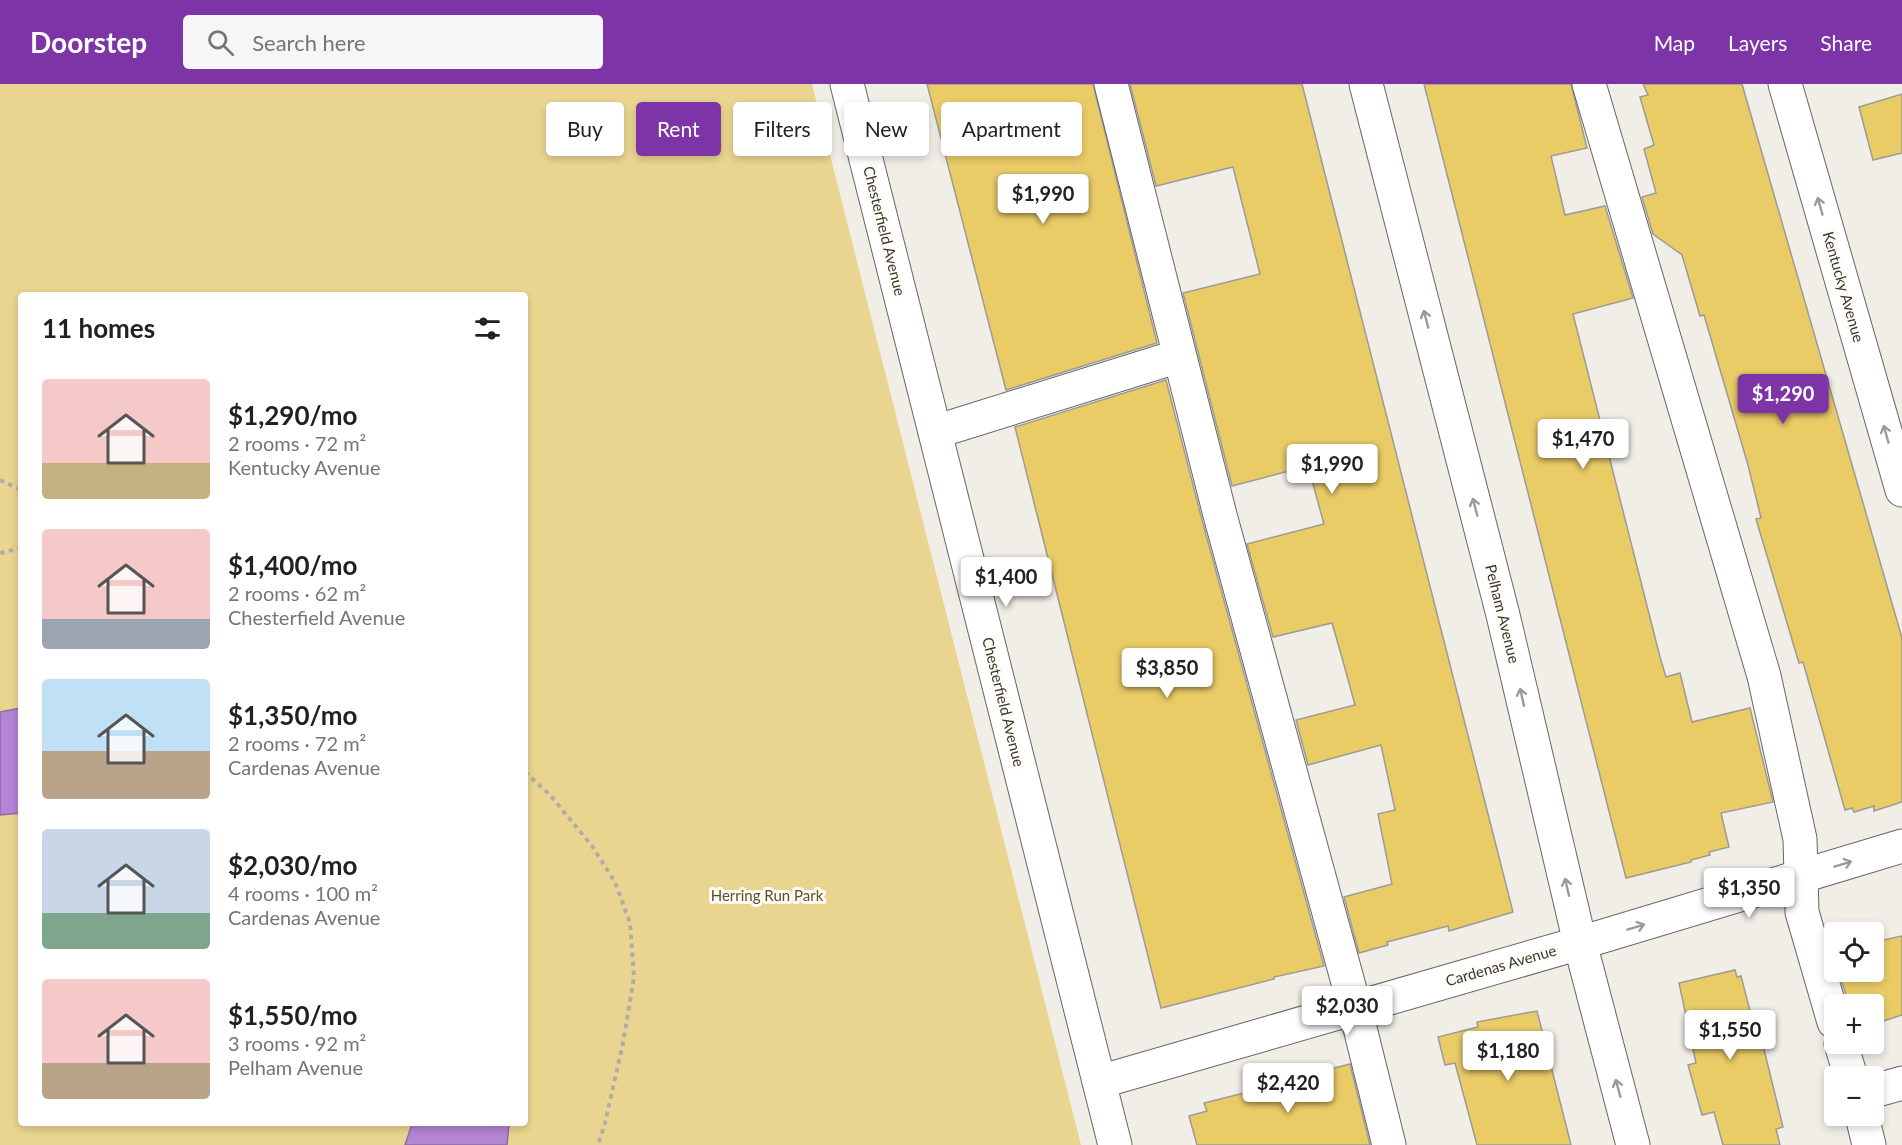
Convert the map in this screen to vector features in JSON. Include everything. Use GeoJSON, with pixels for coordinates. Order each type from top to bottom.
{"type":"FeatureCollection","features":[{"type":"Feature","properties":{"kind":"street","name":"Chesterfield Avenue"},"geometry":{"type":"LineString","coordinates":[[848,84],[1115,1145]]}},
{"type":"Feature","properties":{"kind":"street"},"geometry":{"type":"LineString","coordinates":[[1111,84],[1220,515],[1355,1008],[1389,1145]]}},
{"type":"Feature","properties":{"kind":"street","name":"Pelham Avenue"},"geometry":{"type":"LineString","coordinates":[[1366,84],[1503,615],[1580,944],[1633,1145]]}},
{"type":"Feature","properties":{"kind":"street"},"geometry":{"type":"LineString","coordinates":[[1589,84],[1764,676],[1800,839],[1802,912],[1826,994]]}},
{"type":"Feature","properties":{"kind":"street","name":"Kentucky Avenue"},"geometry":{"type":"LineString","coordinates":[[1785,84],[1902,490]]}},
{"type":"Feature","properties":{"kind":"street"},"geometry":{"type":"LineString","coordinates":[[935,432],[1179,356]]}},
{"type":"Feature","properties":{"kind":"street","name":"Cardenas Avenue"},"geometry":{"type":"LineString","coordinates":[[1099,1082],[1580,944],[1902,846]]}},
{"type":"Feature","properties":{"kind":"street"},"geometry":{"type":"LineString","coordinates":[[1884,1088],[1902,1083]]}},
{"type":"Feature","properties":{"kind":"street"},"geometry":{"type":"LineString","coordinates":[[1864,1126],[1869,1145]]}},
{"type":"Feature","properties":{"kind":"path"},"geometry":{"type":"LineString","coordinates":[[0,480],[18,489]]}},
{"type":"Feature","properties":{"kind":"path"},"geometry":{"type":"LineString","coordinates":[[0,553],[18,549]]}},
{"type":"Feature","properties":{"kind":"path"},"geometry":{"type":"LineString","coordinates":[[528,775],[550,795],[592,846],[615,882],[630,923],[634,977],[623,1043],[598,1145]]}},
{"type":"Feature","properties":{"kind":"green space","name":"Herring Run Park"},"geometry":{"type":"Polygon","coordinates":[[[0,84],[812,84],[817,102],[733,102],[733,156],[830,156],[1081,1145],[0,1145],[0,84]]]}},
{"type":"Feature","properties":{"kind":"shaded area"},"geometry":{"type":"Polygon","coordinates":[[[18,709],[18,813],[0,815],[0,712],[18,709]]]}},
{"type":"Feature","properties":{"kind":"shaded area"},"geometry":{"type":"Polygon","coordinates":[[[411,1126],[509,1126],[507,1145],[405,1145],[411,1126]]]}},
{"type":"Feature","properties":{"kind":"building"},"geometry":{"type":"Polygon","coordinates":[[[927,84],[1093,84],[1157,343],[1006,390],[946,156],[1082,156],[1082,102],[941,102],[941,138],[927,84]]]}},
{"type":"Feature","properties":{"kind":"building"},"geometry":{"type":"Polygon","coordinates":[[[1130,84],[1302,84],[1513,912],[1449,931],[1448,926],[1387,942],[1388,945],[1359,953],[1344,897],[1392,884],[1378,814],[1395,810],[1381,745],[1308,765],[1296,720],[1355,705],[1341,654],[1332,623],[1273,637],[1247,544],[1324,524],[1308,466],[1232,486],[1183,293],[1260,274],[1233,167],[1156,186],[1130,84]]]}},
{"type":"Feature","properties":{"kind":"building"},"geometry":{"type":"Polygon","coordinates":[[[1424,84],[1571,84],[1587,148],[1551,156],[1565,215],[1605,206],[1633,298],[1573,314],[1660,657],[1666,677],[1680,673],[1692,722],[1750,708],[1773,802],[1721,813],[1729,847],[1709,852],[1710,855],[1691,860],[1691,862],[1626,878],[1424,84]]]}},
{"type":"Feature","properties":{"kind":"building"},"geometry":{"type":"Polygon","coordinates":[[[1643,84],[1742,84],[1902,638],[1902,802],[1874,811],[1874,806],[1854,812],[1852,808],[1845,810],[1803,662],[1799,663],[1756,519],[1761,518],[1748,465],[1704,315],[1700,316],[1682,255],[1653,234],[1642,197],[1656,193],[1644,149],[1654,145],[1640,97],[1648,95],[1643,84]]]}},
{"type":"Feature","properties":{"kind":"building"},"geometry":{"type":"Polygon","coordinates":[[[1902,94],[1902,153],[1873,160],[1859,107],[1902,94]]]}},
{"type":"Feature","properties":{"kind":"building"},"geometry":{"type":"Polygon","coordinates":[[[1166,380],[1324,966],[1274,977],[1274,979],[1161,1008],[1015,427],[1166,380]]]}},
{"type":"Feature","properties":{"kind":"building"},"geometry":{"type":"Polygon","coordinates":[[[1902,936],[1902,1015],[1884,1021],[1884,994],[1846,994],[1842,982],[1884,982],[1884,940],[1902,936]]]}},
{"type":"Feature","properties":{"kind":"building"},"geometry":{"type":"Polygon","coordinates":[[[1735,970],[1737,977],[1741,976],[1757,1038],[1761,1037],[1783,1127],[1776,1129],[1780,1145],[1723,1145],[1714,1112],[1702,1115],[1688,1065],[1696,1063],[1679,983],[1735,970]]]}},
{"type":"Feature","properties":{"kind":"building"},"geometry":{"type":"Polygon","coordinates":[[[1537,1011],[1571,1145],[1477,1145],[1455,1063],[1445,1065],[1438,1037],[1478,1027],[1477,1022],[1537,1011]]]}},
{"type":"Feature","properties":{"kind":"building"},"geometry":{"type":"Polygon","coordinates":[[[1350,1064],[1370,1145],[1197,1145],[1189,1116],[1207,1111],[1204,1103],[1320,1074],[1319,1072],[1350,1064]]]}}]}
